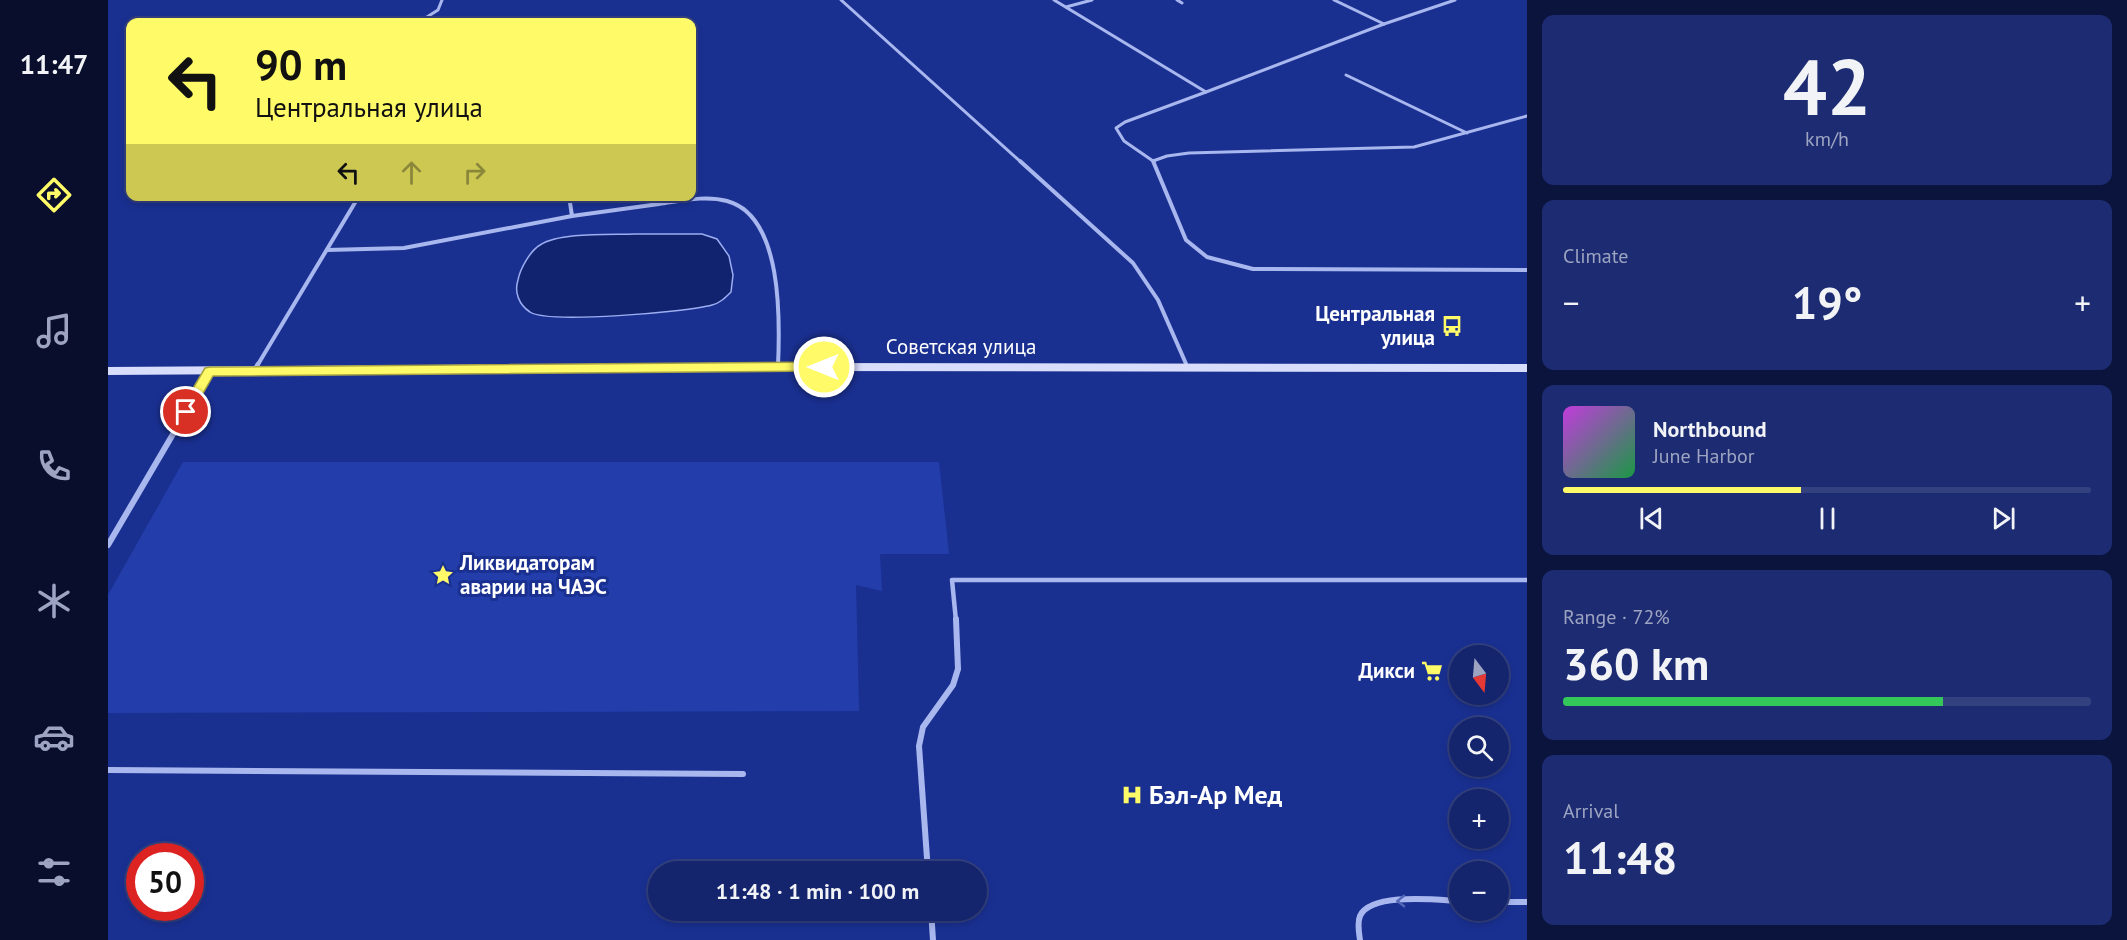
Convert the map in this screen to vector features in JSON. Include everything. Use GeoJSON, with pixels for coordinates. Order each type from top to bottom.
{"type":"FeatureCollection","features":[{"type":"Feature","properties":{"kind":"main road","name":"Советская улица"},"geometry":{"type":"LineString","coordinates":[[108,371],[1187,366],[1527,368]]}},
{"type":"Feature","properties":{"kind":"street"},"geometry":{"type":"LineString","coordinates":[[108,544],[210,371]]}},
{"type":"Feature","properties":{"kind":"lane"},"geometry":{"type":"LineString","coordinates":[[425,18],[438,10],[442,0]]}},
{"type":"Feature","properties":{"kind":"lane"},"geometry":{"type":"LineString","coordinates":[[841,0],[1133,264],[1156,295],[1165,312],[1187,366]]}},
{"type":"Feature","properties":{"kind":"lane"},"geometry":{"type":"LineString","coordinates":[[1054,0],[1206,92]]}},
{"type":"Feature","properties":{"kind":"lane"},"geometry":{"type":"LineString","coordinates":[[1066,7],[1092,0]]}},
{"type":"Feature","properties":{"kind":"lane"},"geometry":{"type":"LineString","coordinates":[[1177,0],[1182,3]]}},
{"type":"Feature","properties":{"kind":"lane"},"geometry":{"type":"LineString","coordinates":[[1334,0],[1384,24]]}},
{"type":"Feature","properties":{"kind":"lane"},"geometry":{"type":"LineString","coordinates":[[1455,0],[1384,24],[1125,122],[1116,128],[1124,141],[1153,161],[1186,240],[1194,249],[1221,262],[1271,270],[1527,270]]}},
{"type":"Feature","properties":{"kind":"lane"},"geometry":{"type":"LineString","coordinates":[[1346,75],[1467,133]]}},
{"type":"Feature","properties":{"kind":"lane"},"geometry":{"type":"LineString","coordinates":[[1153,161],[1167,156],[1189,153],[1414,147],[1448,140],[1500,121],[1527,116]]}},
{"type":"Feature","properties":{"kind":"lane"},"geometry":{"type":"LineString","coordinates":[[696,199],[720,199],[742,208],[757,225],[774,271],[779,314],[778,367]]}},
{"type":"Feature","properties":{"kind":"lane"},"geometry":{"type":"LineString","coordinates":[[255,371],[356,201]]}},
{"type":"Feature","properties":{"kind":"lane"},"geometry":{"type":"LineString","coordinates":[[570,201],[572,216]]}},
{"type":"Feature","properties":{"kind":"lane"},"geometry":{"type":"LineString","coordinates":[[327,250],[405,248],[572,216],[683,201]]}},
{"type":"Feature","properties":{"kind":"lane"},"geometry":{"type":"LineString","coordinates":[[927,861],[920,746],[923,727],[953,685],[958,669],[959,652],[952,580],[1527,580]]}},
{"type":"Feature","properties":{"kind":"lane"},"geometry":{"type":"LineString","coordinates":[[108,770],[743,774]]}},
{"type":"Feature","properties":{"kind":"lane"},"geometry":{"type":"LineString","coordinates":[[1360,940],[1358,927],[1360,915],[1367,907],[1381,902],[1396,901],[1449,902]]}},
{"type":"Feature","properties":{"kind":"lane"},"geometry":{"type":"LineString","coordinates":[[1509,902],[1527,902]]}},
{"type":"Feature","properties":{"kind":"lane"},"geometry":{"type":"LineString","coordinates":[[932,921],[933,940]]}},
{"type":"Feature","properties":{"kind":"shaded area"},"geometry":{"type":"Polygon","coordinates":[[[599,234],[702,234],[717,239],[729,256],[733,275],[731,292],[720,302],[712,305],[618,316],[562,317],[530,312],[520,302],[517,294],[519,276],[529,256],[540,245],[549,241],[599,234]]]}},
{"type":"Feature","properties":{"kind":"shaded area"},"geometry":{"type":"Polygon","coordinates":[[[183,462],[939,462],[949,554],[880,554],[882,591],[856,585],[859,711],[108,713],[108,595],[183,462]]]}},
{"type":"Feature","properties":{"kind":"place","name":"Центральная улица"},"geometry":{"type":"Point","coordinates":[1452,326]}},
{"type":"Feature","properties":{"kind":"place","name":"Ликвидаторам аварии на ЧАЭС"},"geometry":{"type":"Point","coordinates":[443,575]}},
{"type":"Feature","properties":{"kind":"place","name":"Дикси"},"geometry":{"type":"Point","coordinates":[1432,671]}},
{"type":"Feature","properties":{"kind":"place","name":"Бэл-Ар Мед"},"geometry":{"type":"Point","coordinates":[1132,795]}},
{"type":"Feature","properties":{"kind":"route"},"geometry":{"type":"LineString","coordinates":[[186,412],[210,371],[824,367]]}}]}
